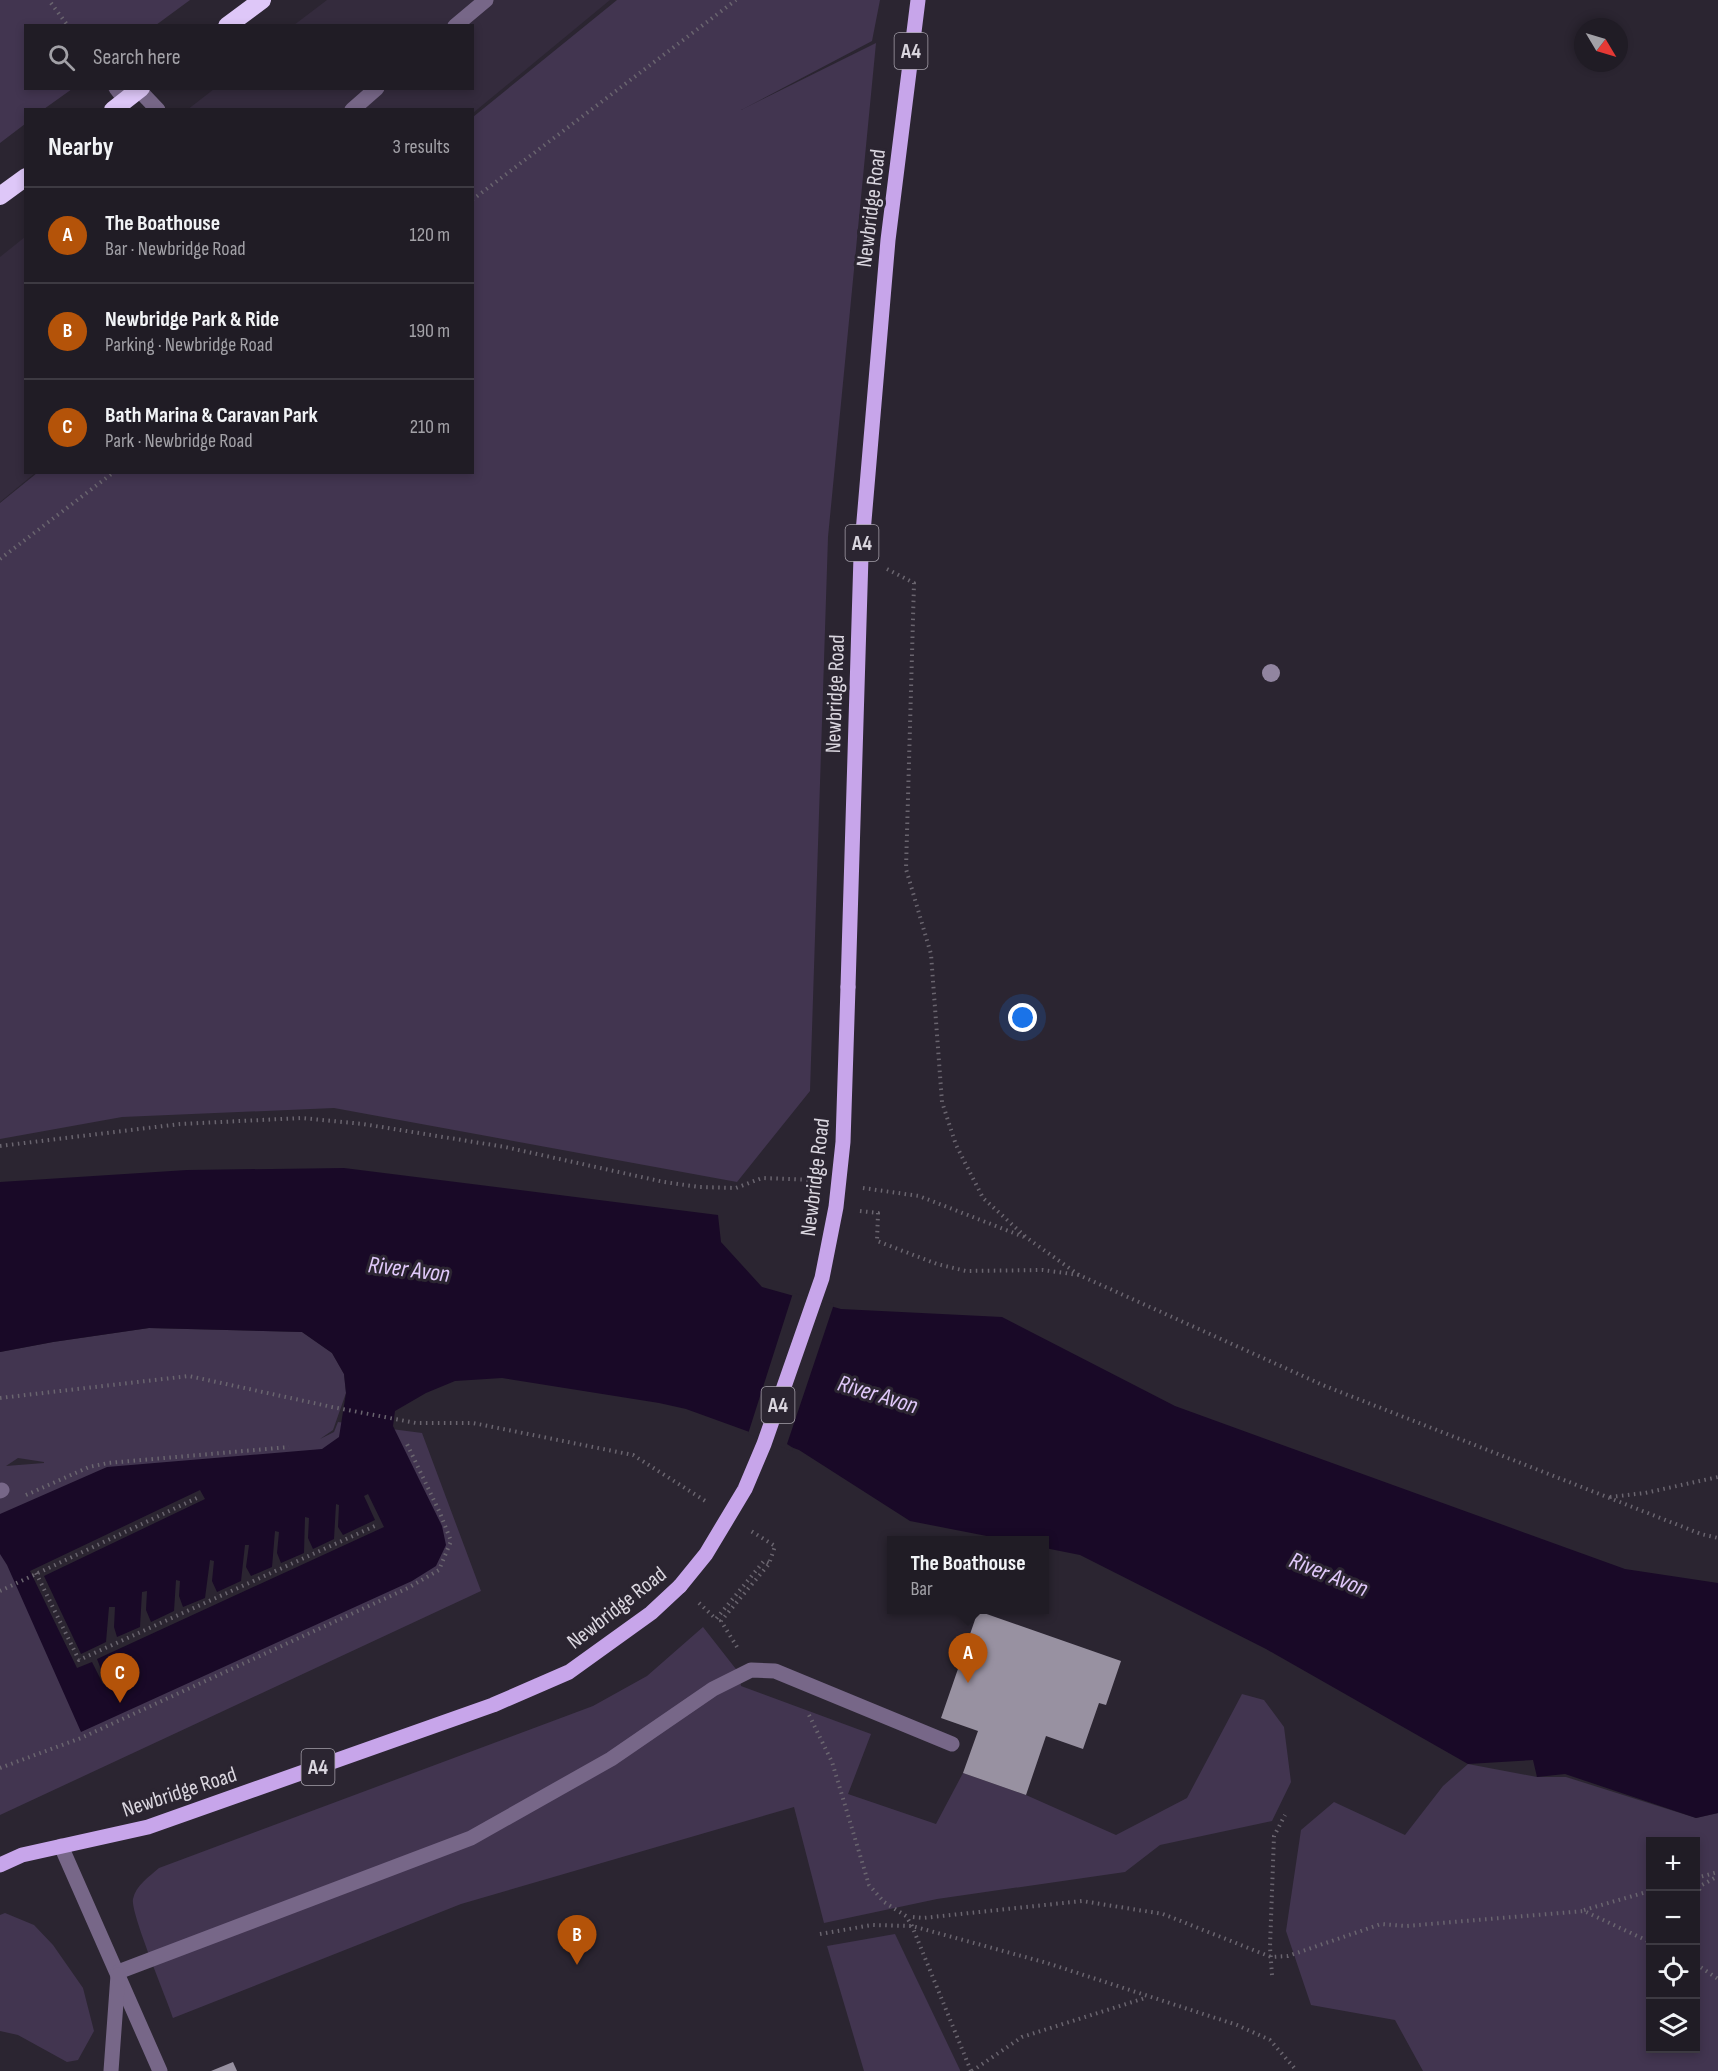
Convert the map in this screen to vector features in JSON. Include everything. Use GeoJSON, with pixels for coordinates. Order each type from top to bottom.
{"type":"FeatureCollection","features":[{"type":"Feature","properties":{"kind":"highway"},"geometry":{"type":"LineString","coordinates":[[230,24],[262,0]]}},
{"type":"Feature","properties":{"kind":"highway"},"geometry":{"type":"LineString","coordinates":[[0,196],[24,178]]}},
{"type":"Feature","properties":{"kind":"main road","name":"Newbridge Road"},"geometry":{"type":"LineString","coordinates":[[0,1865],[22,1855],[148,1827],[493,1705],[569,1672],[651,1613],[680,1586],[706,1554],[745,1489],[764,1444],[822,1278],[836,1207],[843,1142],[861,556],[888,240],[918,0]]}},
{"type":"Feature","properties":{"kind":"lane"},"geometry":{"type":"LineString","coordinates":[[457,24],[486,0]]}},
{"type":"Feature","properties":{"kind":"lane"},"geometry":{"type":"LineString","coordinates":[[354,108],[375,90]]}},
{"type":"Feature","properties":{"kind":"lane"},"geometry":{"type":"LineString","coordinates":[[127,95],[154,108]]}},
{"type":"Feature","properties":{"kind":"lane"},"geometry":{"type":"LineString","coordinates":[[118,1972],[471,1838],[611,1759],[713,1689],[751,1670],[775,1671],[952,1744]]}},
{"type":"Feature","properties":{"kind":"lane"},"geometry":{"type":"LineString","coordinates":[[62,1846],[160,2071]]}},
{"type":"Feature","properties":{"kind":"lane"},"geometry":{"type":"LineString","coordinates":[[111,2071],[118,1972]]}},
{"type":"Feature","properties":{"kind":"path"},"geometry":{"type":"LineString","coordinates":[[474,198],[736,0]]}},
{"type":"Feature","properties":{"kind":"path"},"geometry":{"type":"LineString","coordinates":[[51,3],[67,24]]}},
{"type":"Feature","properties":{"kind":"path"},"geometry":{"type":"LineString","coordinates":[[0,559],[111,474]]}},
{"type":"Feature","properties":{"kind":"path"},"geometry":{"type":"LineString","coordinates":[[861,556],[914,583],[906,869],[931,954],[942,1102],[956,1146],[983,1198],[1027,1238],[1079,1275],[1325,1386],[1701,1534],[1718,1538]]}},
{"type":"Feature","properties":{"kind":"path"},"geometry":{"type":"LineString","coordinates":[[0,1146],[180,1124],[302,1118],[363,1124],[505,1147],[664,1182],[699,1187],[736,1188],[762,1178],[818,1181]]}},
{"type":"Feature","properties":{"kind":"path"},"geometry":{"type":"LineString","coordinates":[[852,1186],[919,1196],[1027,1238]]}},
{"type":"Feature","properties":{"kind":"path"},"geometry":{"type":"LineString","coordinates":[[878,1213],[877,1240],[937,1264],[966,1271],[1043,1270],[1079,1275]]}},
{"type":"Feature","properties":{"kind":"path"},"geometry":{"type":"LineString","coordinates":[[0,1398],[189,1376],[416,1423],[473,1423],[633,1455],[709,1503]]}},
{"type":"Feature","properties":{"kind":"path"},"geometry":{"type":"LineString","coordinates":[[0,1768],[91,1733],[408,1588],[439,1570],[451,1541],[406,1442]]}},
{"type":"Feature","properties":{"kind":"path"},"geometry":{"type":"LineString","coordinates":[[27,1495],[88,1467],[108,1462],[289,1447]]}},
{"type":"Feature","properties":{"kind":"path"},"geometry":{"type":"LineString","coordinates":[[1609,1497],[1645,1493],[1718,1477]]}},
{"type":"Feature","properties":{"kind":"path"},"geometry":{"type":"LineString","coordinates":[[0,1591],[199,1497]]}},
{"type":"Feature","properties":{"kind":"path"},"geometry":{"type":"LineString","coordinates":[[34,1574],[79,1660],[377,1525]]}},
{"type":"Feature","properties":{"kind":"path"},"geometry":{"type":"LineString","coordinates":[[747,1528],[775,1546],[769,1563],[721,1621],[751,1670]]}},
{"type":"Feature","properties":{"kind":"path"},"geometry":{"type":"LineString","coordinates":[[680,1586],[716,1619],[764,1561],[769,1563]]}},
{"type":"Feature","properties":{"kind":"path"},"geometry":{"type":"LineString","coordinates":[[805,1707],[832,1762],[869,1885],[885,1902],[906,1916],[912,1926],[971,2071],[1022,2037],[1145,1998]]}},
{"type":"Feature","properties":{"kind":"path"},"geometry":{"type":"LineString","coordinates":[[1272,1975],[1274,1836],[1285,1815]]}},
{"type":"Feature","properties":{"kind":"path"},"geometry":{"type":"LineString","coordinates":[[1700,1877],[1718,1874]]}},
{"type":"Feature","properties":{"kind":"path"},"geometry":{"type":"LineString","coordinates":[[1698,1891],[1702,1885],[1718,1874]]}},
{"type":"Feature","properties":{"kind":"path"},"geometry":{"type":"LineString","coordinates":[[913,1917],[923,1918],[1082,1901],[1163,1914],[1271,1958],[1288,1956],[1381,1924],[1406,1926],[1584,1911],[1646,1892]]}},
{"type":"Feature","properties":{"kind":"path"},"geometry":{"type":"LineString","coordinates":[[1584,1911],[1646,1940]]}},
{"type":"Feature","properties":{"kind":"path"},"geometry":{"type":"LineString","coordinates":[[820,1934],[872,1925],[912,1926],[1047,1963],[1237,2025],[1270,2040],[1297,2071]]}},
{"type":"Feature","properties":{"kind":"path"},"geometry":{"type":"LineString","coordinates":[[1700,1966],[1718,1978]]}},
{"type":"Feature","properties":{"kind":"shaded area"},"geometry":{"type":"Polygon","coordinates":[[[0,0],[190,0],[157,24],[24,24],[24,90],[71,90],[45,108],[24,108],[24,125],[0,143],[0,0]]]}},
{"type":"Feature","properties":{"kind":"shaded area"},"geometry":{"type":"Polygon","coordinates":[[[327,0],[610,0],[474,112],[474,108],[190,108],[213,90],[474,90],[474,24],[295,24],[327,0]]]}},
{"type":"Feature","properties":{"kind":"shaded area"},"geometry":{"type":"Polygon","coordinates":[[[617,0],[880,0],[872,41],[741,110],[876,43],[828,537],[810,1091],[737,1182],[334,1108],[122,1117],[0,1139],[0,503],[36,474],[474,474],[474,116],[617,0]]]}},
{"type":"Feature","properties":{"kind":"shaded area"},"geometry":{"type":"Polygon","coordinates":[[[24,238],[24,474],[34,474],[0,502],[0,257],[24,238]]]}},
{"type":"Feature","properties":{"kind":"shaded area"},"geometry":{"type":"Polygon","coordinates":[[[149,1328],[302,1332],[332,1353],[344,1374],[346,1393],[333,1430],[320,1439],[334,1432],[338,1422],[422,1433],[481,1591],[0,1815],[0,1352],[149,1328]],[[18,1458],[6,1466],[44,1463],[18,1458]]]}},
{"type":"Feature","properties":{"kind":"shaded area"},"geometry":{"type":"Polygon","coordinates":[[[703,1627],[739,1673],[741,1686],[871,1734],[848,1794],[936,1824],[963,1773],[1026,1795],[1116,1835],[1187,1798],[1242,1694],[1264,1700],[1284,1727],[1291,1782],[1272,1821],[1160,1845],[1125,1872],[937,1899],[824,1923],[794,1807],[461,1904],[173,2018],[137,1920],[133,1899],[143,1882],[159,1868],[593,1706],[647,1676],[703,1627]]]}},
{"type":"Feature","properties":{"kind":"shaded area"},"geometry":{"type":"Polygon","coordinates":[[[1468,1764],[1537,1777],[1566,1777],[1696,1818],[1718,1813],[1718,2071],[1423,2071],[1395,2020],[1311,2005],[1286,1931],[1301,1830],[1334,1802],[1405,1835],[1443,1786],[1468,1764]]]}},
{"type":"Feature","properties":{"kind":"shaded area"},"geometry":{"type":"Polygon","coordinates":[[[5,1913],[34,1925],[53,1945],[83,1988],[94,2031],[78,2060],[67,2062],[18,2035],[0,2031],[0,1915],[5,1913]]]}},
{"type":"Feature","properties":{"kind":"shaded area"},"geometry":{"type":"Polygon","coordinates":[[[895,1934],[960,2071],[864,2071],[827,1946],[895,1934]]]}},
{"type":"Feature","properties":{"kind":"water","name":"River Avon"},"geometry":{"type":"Polygon","coordinates":[[[344,1168],[718,1215],[721,1242],[762,1287],[841,1309],[1002,1317],[1175,1406],[1625,1569],[1718,1583],[1718,1813],[1696,1818],[1565,1774],[1537,1777],[1533,1760],[1468,1764],[1266,1649],[1080,1555],[1049,1549],[1049,1536],[987,1536],[910,1521],[799,1450],[686,1409],[502,1378],[455,1381],[426,1393],[395,1411],[393,1426],[442,1526],[446,1545],[436,1566],[412,1581],[81,1732],[7,1565],[0,1554],[0,1514],[107,1467],[322,1449],[339,1437],[346,1393],[344,1374],[332,1353],[302,1332],[149,1328],[0,1352],[0,1182],[187,1170],[344,1168]]]}},
{"type":"Feature","properties":{"kind":"pier"},"geometry":{"type":"Polygon","coordinates":[[[793,1293],[834,1304],[787,1444],[793,1448],[792,1451],[748,1434],[793,1293]]]}},
{"type":"Feature","properties":{"kind":"pier"},"geometry":{"type":"Polygon","coordinates":[[[200,1490],[205,1499],[44,1576],[81,1654],[106,1642],[109,1607],[115,1607],[114,1627],[117,1637],[140,1627],[142,1592],[147,1591],[146,1610],[151,1622],[174,1611],[176,1580],[180,1581],[179,1596],[183,1607],[205,1598],[210,1560],[214,1561],[212,1581],[217,1592],[241,1581],[245,1545],[249,1545],[246,1567],[251,1576],[272,1567],[275,1531],[279,1532],[277,1553],[281,1563],[304,1553],[305,1517],[309,1518],[308,1538],[313,1549],[334,1539],[336,1504],[339,1505],[338,1527],[343,1535],[375,1520],[364,1496],[368,1494],[384,1527],[97,1659],[106,1682],[103,1684],[92,1662],[77,1668],[30,1571],[200,1490]]]}},
{"type":"Feature","properties":{"kind":"building"},"geometry":{"type":"Polygon","coordinates":[[[977,1614],[987,1614],[1121,1661],[1106,1705],[1099,1703],[1083,1749],[1046,1736],[1026,1795],[963,1773],[978,1731],[941,1718],[977,1614]]]}},
{"type":"Feature","properties":{"kind":"building"},"geometry":{"type":"Polygon","coordinates":[[[233,2062],[237,2071],[211,2071],[233,2062]]]}},
{"type":"Feature","properties":{"kind":"place","name":"The Boathouse"},"geometry":{"type":"Point","coordinates":[968,1683]}},
{"type":"Feature","properties":{"kind":"place","name":"Bath Marina & Caravan Park"},"geometry":{"type":"Point","coordinates":[120,1703]}},
{"type":"Feature","properties":{"kind":"place","name":"Newbridge Park & Ride"},"geometry":{"type":"Point","coordinates":[577,1965]}}]}
